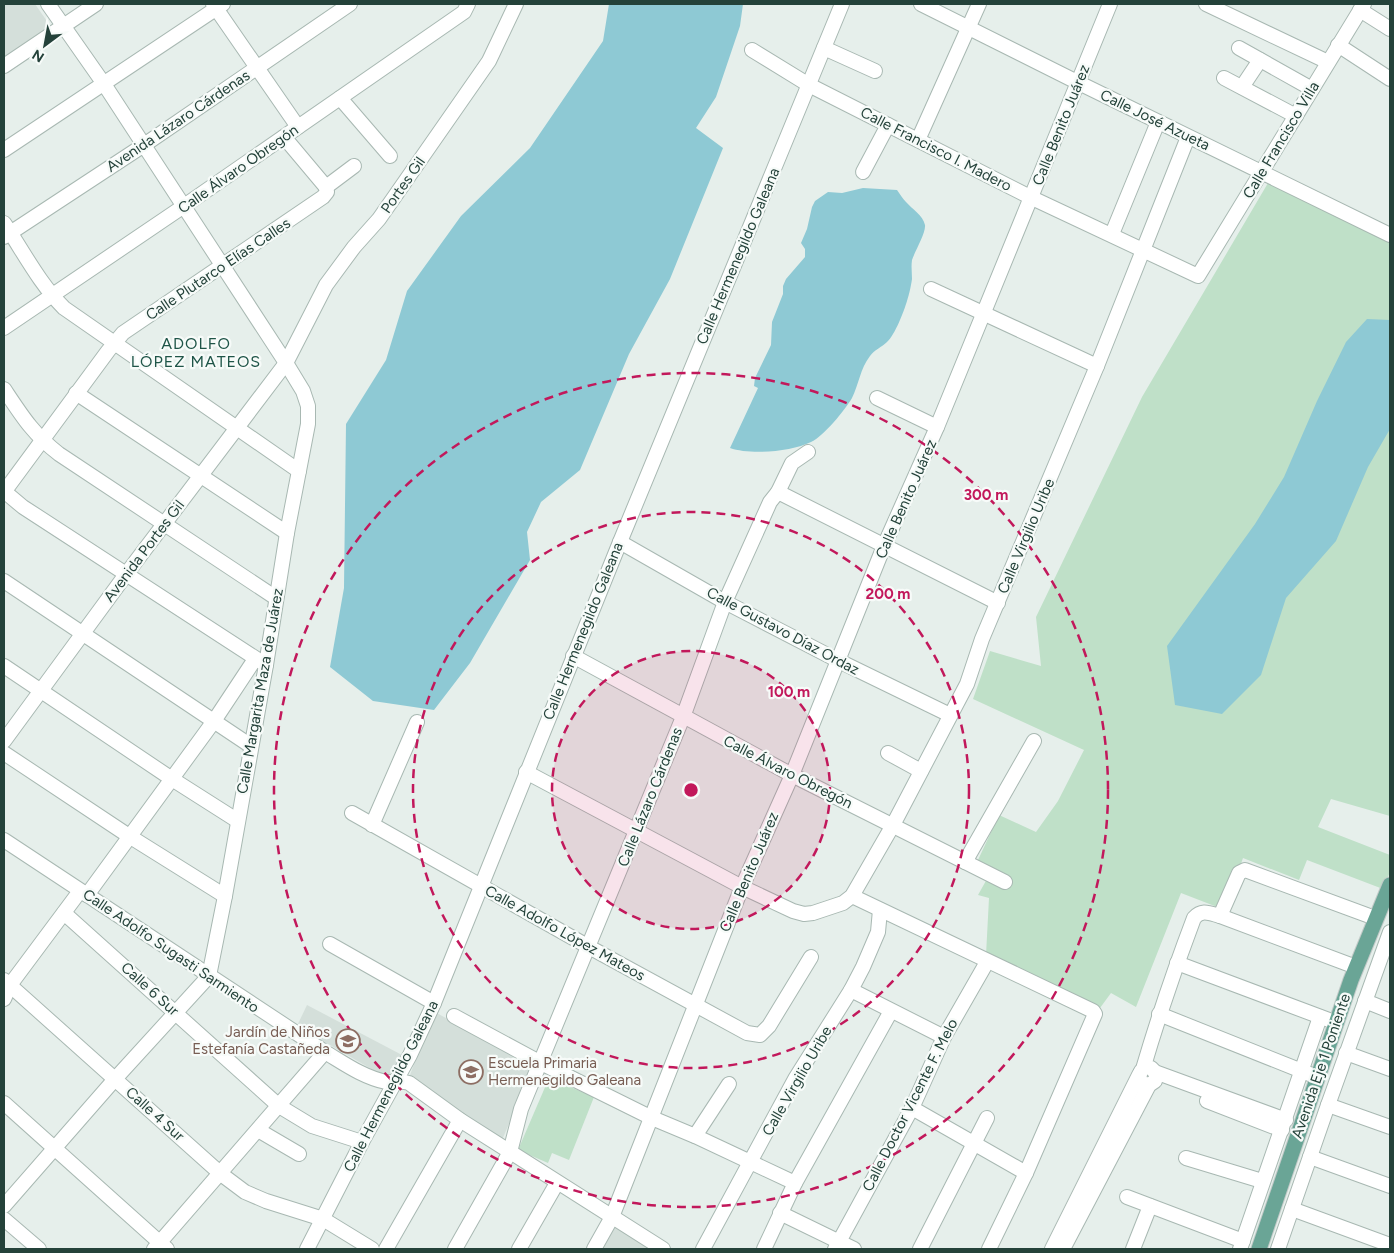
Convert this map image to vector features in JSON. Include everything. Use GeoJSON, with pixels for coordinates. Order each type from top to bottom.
{"type":"FeatureCollection","features":[{"type":"Feature","properties":{"kind":"main road","name":"Avenida Eje 1 Poniente"},"geometry":{"type":"LineString","coordinates":[[1259,1249],[1356,967],[1390,885]]}},
{"type":"Feature","properties":{"kind":"street"},"geometry":{"type":"LineString","coordinates":[[48,4],[104,84],[286,363]]}},
{"type":"Feature","properties":{"kind":"street"},"geometry":{"type":"LineString","coordinates":[[4,66],[96,4]]}},
{"type":"Feature","properties":{"kind":"street","name":"Avenida Lázaro Cárdenas"},"geometry":{"type":"LineString","coordinates":[[6,230],[144,145],[350,4]]}},
{"type":"Feature","properties":{"kind":"street","name":"Calle Álvaro Obregón"},"geometry":{"type":"LineString","coordinates":[[4,328],[464,12],[468,4]]}},
{"type":"Feature","properties":{"kind":"street","name":"Portes Gil"},"geometry":{"type":"LineString","coordinates":[[286,363],[326,286],[354,247],[379,219],[489,60],[516,4]]}},
{"type":"Feature","properties":{"kind":"street","name":"Calle Hermenegildo Galeana"},"geometry":{"type":"LineString","coordinates":[[307,1249],[417,1041],[434,1003],[573,656],[842,4]]}},
{"type":"Feature","properties":{"kind":"street","name":"Calle José Azueta"},"geometry":{"type":"LineString","coordinates":[[920,4],[1390,235]]}},
{"type":"Feature","properties":{"kind":"street"},"geometry":{"type":"LineString","coordinates":[[918,140],[978,4]]}},
{"type":"Feature","properties":{"kind":"street","name":"Calle Benito Juárez"},"geometry":{"type":"LineString","coordinates":[[594,1249],[612,1217],[742,887],[792,775],[884,546],[938,427],[1110,4]]}},
{"type":"Feature","properties":{"kind":"street"},"geometry":{"type":"LineString","coordinates":[[1206,4],[1328,62]]}},
{"type":"Feature","properties":{"kind":"street"},"geometry":{"type":"LineString","coordinates":[[4,150],[104,84],[217,5],[298,127]]}},
{"type":"Feature","properties":{"kind":"street"},"geometry":{"type":"LineString","coordinates":[[1362,7],[1390,29]]}},
{"type":"Feature","properties":{"kind":"street","name":"Calle Francisco Villa"},"geometry":{"type":"LineString","coordinates":[[1198,276],[1362,7]]}},
{"type":"Feature","properties":{"kind":"street"},"geometry":{"type":"LineString","coordinates":[[1338,46],[1390,79]]}},
{"type":"Feature","properties":{"kind":"street"},"geometry":{"type":"LineString","coordinates":[[824,48],[875,71]]}},
{"type":"Feature","properties":{"kind":"street"},"geometry":{"type":"LineString","coordinates":[[1239,48],[1312,89]]}},
{"type":"Feature","properties":{"kind":"street","name":"Calle Francisco I. Madero"},"geometry":{"type":"LineString","coordinates":[[752,50],[809,85],[1032,198],[1198,276]]}},
{"type":"Feature","properties":{"kind":"street"},"geometry":{"type":"LineString","coordinates":[[1242,87],[1260,60]]}},
{"type":"Feature","properties":{"kind":"street"},"geometry":{"type":"LineString","coordinates":[[1224,78],[1296,116]]}},
{"type":"Feature","properties":{"kind":"street"},"geometry":{"type":"LineString","coordinates":[[340,98],[390,156]]}},
{"type":"Feature","properties":{"kind":"street"},"geometry":{"type":"LineString","coordinates":[[1112,234],[1158,122]]}},
{"type":"Feature","properties":{"kind":"street"},"geometry":{"type":"LineString","coordinates":[[863,172],[888,125]]}},
{"type":"Feature","properties":{"kind":"street"},"geometry":{"type":"LineString","coordinates":[[284,137],[327,189]]}},
{"type":"Feature","properties":{"kind":"street","name":"Calle Virgilio Uribe"},"geometry":{"type":"LineString","coordinates":[[852,896],[893,825],[967,684],[982,639],[1097,366],[1188,137]]}},
{"type":"Feature","properties":{"kind":"street","name":"Calle Plutarco Elías Calles"},"geometry":{"type":"LineString","coordinates":[[4,492],[114,342],[123,333],[323,197],[327,189],[354,166]]}},
{"type":"Feature","properties":{"kind":"street"},"geometry":{"type":"LineString","coordinates":[[6,230],[52,296],[64,308],[299,470]]}},
{"type":"Feature","properties":{"kind":"street"},"geometry":{"type":"LineString","coordinates":[[931,289],[1097,366]]}},
{"type":"Feature","properties":{"kind":"street","name":"Calle Margarita Maza de Juárez"},"geometry":{"type":"LineString","coordinates":[[208,976],[225,896],[251,746],[261,662],[276,598],[308,424],[308,406],[303,391],[286,363]]}},
{"type":"Feature","properties":{"kind":"street","name":"Avenida Portes Gil"},"geometry":{"type":"LineString","coordinates":[[4,740],[164,523],[286,363]]}},
{"type":"Feature","properties":{"kind":"street"},"geometry":{"type":"LineString","coordinates":[[4,389],[41,440],[59,454],[276,598]]}},
{"type":"Feature","properties":{"kind":"street"},"geometry":{"type":"LineString","coordinates":[[76,393],[287,532]]}},
{"type":"Feature","properties":{"kind":"street"},"geometry":{"type":"LineString","coordinates":[[877,398],[938,427]]}},
{"type":"Feature","properties":{"kind":"street","name":"Calle Lázaro Cárdenas"},"geometry":{"type":"LineString","coordinates":[[455,1249],[510,1152],[521,1109],[683,717],[725,602],[770,502],[778,492],[792,463],[808,452]]}},
{"type":"Feature","properties":{"kind":"street"},"geometry":{"type":"LineString","coordinates":[[4,492],[23,507],[261,662],[84,893],[64,913],[6,984],[4,999]]}},
{"type":"Feature","properties":{"kind":"street"},"geometry":{"type":"LineString","coordinates":[[778,492],[998,602]]}},
{"type":"Feature","properties":{"kind":"street","name":"Calle Gustavo Díaz Ordaz"},"geometry":{"type":"LineString","coordinates":[[620,542],[725,602],[839,661],[950,715]]}},
{"type":"Feature","properties":{"kind":"street"},"geometry":{"type":"LineString","coordinates":[[4,581],[251,746]]}},
{"type":"Feature","properties":{"kind":"street","name":"Calle Álvaro Obregón"},"geometry":{"type":"LineString","coordinates":[[573,656],[792,775],[1005,882]]}},
{"type":"Feature","properties":{"kind":"street"},"geometry":{"type":"LineString","coordinates":[[4,666],[238,821]]}},
{"type":"Feature","properties":{"kind":"street"},"geometry":{"type":"LineString","coordinates":[[372,825],[417,722]]}},
{"type":"Feature","properties":{"kind":"street"},"geometry":{"type":"LineString","coordinates":[[965,862],[1034,741]]}},
{"type":"Feature","properties":{"kind":"street"},"geometry":{"type":"LineString","coordinates":[[4,753],[129,836],[225,896]]}},
{"type":"Feature","properties":{"kind":"street"},"geometry":{"type":"LineString","coordinates":[[888,753],[921,771]]}},
{"type":"Feature","properties":{"kind":"street"},"geometry":{"type":"LineString","coordinates":[[526,772],[742,887],[804,914],[842,903],[852,896],[1093,1011],[1095,1014],[1026,1173],[989,1249]]}},
{"type":"Feature","properties":{"kind":"street","name":"Calle Adolfo López Mateos"},"geometry":{"type":"LineString","coordinates":[[352,813],[589,947],[747,1033],[760,1035],[769,1026],[811,957]]}},
{"type":"Feature","properties":{"kind":"street","name":"Calle Adolfo Sugasti Sarmiento"},"geometry":{"type":"LineString","coordinates":[[4,840],[325,1052],[363,1074],[384,1081],[409,1083],[460,1120],[657,1248]]}},
{"type":"Feature","properties":{"kind":"street"},"geometry":{"type":"LineString","coordinates":[[1220,916],[1239,873],[1245,870],[1375,918]]}},
{"type":"Feature","properties":{"kind":"street","name":"Calle Virgilio Uribe"},"geometry":{"type":"LineString","coordinates":[[703,1249],[795,1079],[851,990],[878,932],[880,910]]}},
{"type":"Feature","properties":{"kind":"street"},"geometry":{"type":"LineString","coordinates":[[1052,1249],[1078,1210],[1148,1076],[1159,1014],[1194,918],[1199,913],[1205,912],[1220,916],[1356,967]]}},
{"type":"Feature","properties":{"kind":"street","name":"Calle 6 Sur"},"geometry":{"type":"LineString","coordinates":[[64,913],[279,1106],[312,1126],[362,1142]]}},
{"type":"Feature","properties":{"kind":"street","name":"Avenida Eje 1 Poniente"},"geometry":{"type":"LineString","coordinates":[[1278,1249],[1390,934]]}},
{"type":"Feature","properties":{"kind":"street"},"geometry":{"type":"LineString","coordinates":[[330,944],[434,1003]]}},
{"type":"Feature","properties":{"kind":"street","name":"Calle Doctor Vicente F. Melo"},"geometry":{"type":"LineString","coordinates":[[837,1245],[912,1108],[944,1037],[987,962]]}},
{"type":"Feature","properties":{"kind":"street"},"geometry":{"type":"LineString","coordinates":[[1177,963],[1336,1023]]}},
{"type":"Feature","properties":{"kind":"street"},"geometry":{"type":"LineString","coordinates":[[4,1206],[208,976]]}},
{"type":"Feature","properties":{"kind":"street","name":"Calle 4 Sur"},"geometry":{"type":"LineString","coordinates":[[6,984],[221,1174],[245,1192],[266,1201],[323,1219],[372,1249]]}},
{"type":"Feature","properties":{"kind":"street"},"geometry":{"type":"LineString","coordinates":[[851,990],[944,1037]]}},
{"type":"Feature","properties":{"kind":"street"},"geometry":{"type":"LineString","coordinates":[[1365,1001],[1390,1011]]}},
{"type":"Feature","properties":{"kind":"street"},"geometry":{"type":"LineString","coordinates":[[764,1249],[795,1184],[891,1011]]}},
{"type":"Feature","properties":{"kind":"street"},"geometry":{"type":"LineString","coordinates":[[1159,1014],[1317,1077]]}},
{"type":"Feature","properties":{"kind":"street"},"geometry":{"type":"LineString","coordinates":[[454,1016],[541,1063],[652,1118],[695,1136],[795,1184]]}},
{"type":"Feature","properties":{"kind":"street","name":"Avenida Eje 1 Poniente"},"geometry":{"type":"LineString","coordinates":[[1242,1245],[1262,1181],[1284,1125],[1320,1017]]}},
{"type":"Feature","properties":{"kind":"street"},"geometry":{"type":"LineString","coordinates":[[4,1103],[160,1247],[325,1052]]}},
{"type":"Feature","properties":{"kind":"street"},"geometry":{"type":"LineString","coordinates":[[1346,1054],[1390,1070]]}},
{"type":"Feature","properties":{"kind":"street"},"geometry":{"type":"LineString","coordinates":[[1148,1076],[1284,1125]]}},
{"type":"Feature","properties":{"kind":"street"},"geometry":{"type":"LineString","coordinates":[[695,1136],[728,1084]]}},
{"type":"Feature","properties":{"kind":"street"},"geometry":{"type":"LineString","coordinates":[[1294,1096],[1310,1100]]}},
{"type":"Feature","properties":{"kind":"street"},"geometry":{"type":"LineString","coordinates":[[1328,1105],[1390,1127]]}},
{"type":"Feature","properties":{"kind":"street"},"geometry":{"type":"LineString","coordinates":[[912,1108],[1026,1173]]}},
{"type":"Feature","properties":{"kind":"street"},"geometry":{"type":"LineString","coordinates":[[920,1249],[987,1118]]}},
{"type":"Feature","properties":{"kind":"street"},"geometry":{"type":"LineString","coordinates":[[386,1249],[460,1120]]}},
{"type":"Feature","properties":{"kind":"street"},"geometry":{"type":"LineString","coordinates":[[258,1130],[299,1154]]}},
{"type":"Feature","properties":{"kind":"street"},"geometry":{"type":"LineString","coordinates":[[1310,1157],[1390,1186]]}},
{"type":"Feature","properties":{"kind":"street"},"geometry":{"type":"LineString","coordinates":[[1186,1158],[1262,1181]]}},
{"type":"Feature","properties":{"kind":"street"},"geometry":{"type":"LineString","coordinates":[[519,1249],[557,1183]]}},
{"type":"Feature","properties":{"kind":"street"},"geometry":{"type":"LineString","coordinates":[[1127,1197],[1242,1245]]}},
{"type":"Feature","properties":{"kind":"street"},"geometry":{"type":"LineString","coordinates":[[1132,1249],[1150,1206]]}},
{"type":"Feature","properties":{"kind":"street"},"geometry":{"type":"LineString","coordinates":[[1292,1209],[1390,1245]]}},
{"type":"Feature","properties":{"kind":"street"},"geometry":{"type":"LineString","coordinates":[[1063,1249],[1078,1210]]}},
{"type":"Feature","properties":{"kind":"street"},"geometry":{"type":"LineString","coordinates":[[780,1213],[837,1245],[854,1249]]}},
{"type":"Feature","properties":{"kind":"street"},"geometry":{"type":"LineString","coordinates":[[4,1219],[38,1249]]}},
{"type":"Feature","properties":{"kind":"shaded area"},"geometry":{"type":"Polygon","coordinates":[[[4,4],[35,4],[51,27],[4,58],[4,4]]]}},
{"type":"Feature","properties":{"kind":"shaded area","name":"Jardín de Niños Estefanía Castañeda"},"geometry":{"type":"Polygon","coordinates":[[[307,1005],[402,1055],[387,1078],[297,1026],[307,1005]]]}},
{"type":"Feature","properties":{"kind":"shaded area","name":"Escuela Primaria Hermenegildo Galeana"},"geometry":{"type":"Polygon","coordinates":[[[433,1011],[534,1066],[502,1140],[409,1078],[433,1011]]]}},
{"type":"Feature","properties":{"kind":"shaded area"},"geometry":{"type":"Polygon","coordinates":[[[615,1224],[647,1245],[645,1249],[600,1249],[615,1224]]]}},
{"type":"Feature","properties":{"kind":"green space"},"geometry":{"type":"Polygon","coordinates":[[[1268,183],[1390,243],[1390,816],[1331,799],[1318,827],[1390,855],[1390,872],[1383,889],[1307,860],[1299,880],[1243,858],[1225,910],[1181,893],[1136,1007],[1111,993],[1100,1008],[986,955],[989,898],[978,895],[992,870],[978,860],[999,815],[1036,832],[1058,801],[1084,750],[973,699],[990,651],[1041,666],[1036,617],[1142,397],[1268,183]]]}},
{"type":"Feature","properties":{"kind":"green space"},"geometry":{"type":"Polygon","coordinates":[[[549,1078],[594,1097],[569,1160],[552,1153],[548,1163],[518,1150],[549,1078]]]}},
{"type":"Feature","properties":{"kind":"water"},"geometry":{"type":"Polygon","coordinates":[[[609,4],[743,4],[740,26],[716,97],[696,128],[723,148],[670,279],[629,354],[580,470],[541,502],[527,532],[530,560],[470,663],[434,710],[373,701],[330,667],[344,588],[346,424],[386,360],[407,291],[461,216],[530,148],[603,41],[609,4]]]}},
{"type":"Feature","properties":{"kind":"water"},"geometry":{"type":"Polygon","coordinates":[[[863,188],[897,190],[905,201],[920,215],[925,225],[912,260],[912,279],[904,311],[896,329],[890,339],[870,356],[852,398],[828,429],[816,439],[803,445],[782,450],[759,452],[730,448],[758,388],[754,386],[755,378],[771,345],[772,322],[783,294],[783,286],[786,279],[805,257],[805,249],[801,243],[815,201],[828,192],[842,193],[863,188]]]}},
{"type":"Feature","properties":{"kind":"water"},"geometry":{"type":"Polygon","coordinates":[[[1367,319],[1390,320],[1390,429],[1368,467],[1336,541],[1286,598],[1261,675],[1222,714],[1175,705],[1167,646],[1255,524],[1284,477],[1317,401],[1346,342],[1367,319]]]}},
{"type":"Feature","properties":{"kind":"place","name":"Jardín de Niños Estefanía Castañeda"},"geometry":{"type":"Point","coordinates":[348,1041]}},
{"type":"Feature","properties":{"kind":"place","name":"Escuela Primaria Hermenegildo Galeana"},"geometry":{"type":"Point","coordinates":[471,1072]}},
{"type":"Feature","properties":{"kind":"district","name":"ADOLFO LÓPEZ MATEOS"},"geometry":{"type":"Point","coordinates":[196,352]}}]}
